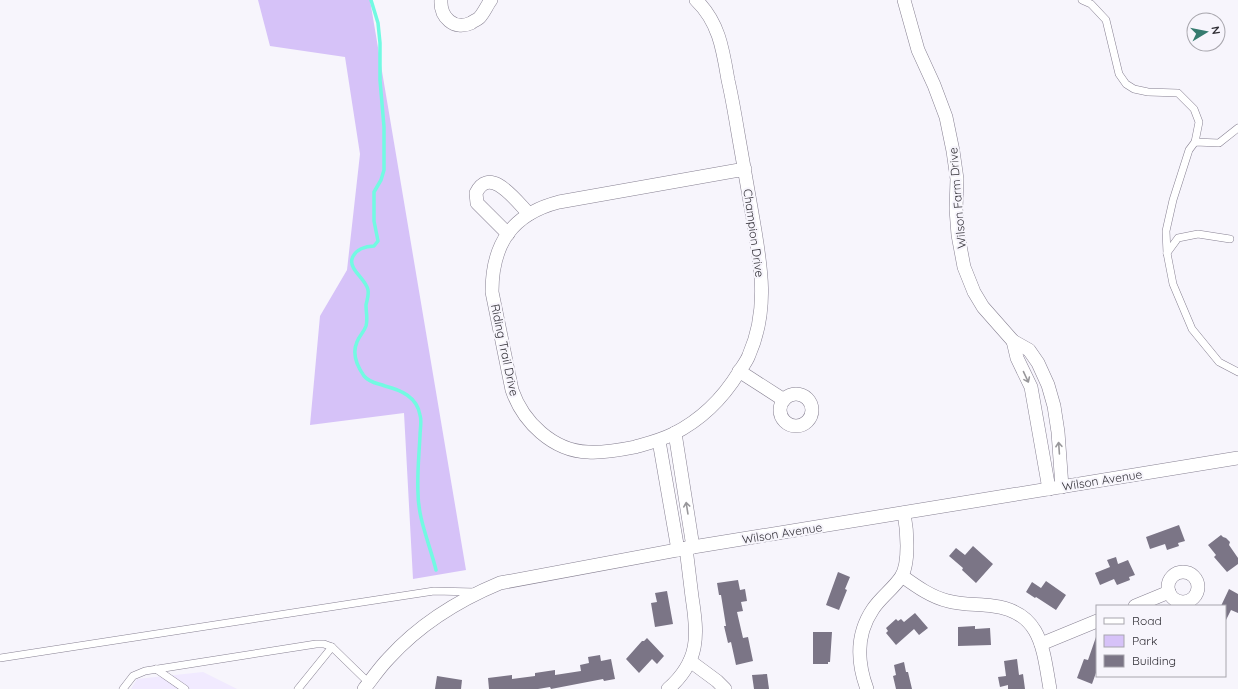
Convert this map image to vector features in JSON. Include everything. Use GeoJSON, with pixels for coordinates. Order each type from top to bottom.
{"type":"FeatureCollection","features":[{"type":"Feature","properties":{"kind":"street"},"geometry":{"type":"LineString","coordinates":[[441,0],[442,12],[445,17],[455,24],[463,26],[479,18],[491,0]]}},
{"type":"Feature","properties":{"kind":"street","name":"Wilson Farm Drive"},"geometry":{"type":"LineString","coordinates":[[904,0],[918,50],[934,85],[946,117],[957,179],[956,209],[958,235],[964,267],[974,292],[983,307],[1013,341],[1029,350],[1038,363],[1048,385],[1054,406],[1058,432],[1056,488]]}},
{"type":"Feature","properties":{"kind":"street","name":"Champion Drive"},"geometry":{"type":"LineString","coordinates":[[659,441],[675,433],[708,410],[721,397],[749,356],[754,341],[761,306],[761,268],[745,169],[721,41],[703,2]]}},
{"type":"Feature","properties":{"kind":"street","name":"Riding Trail Drive"},"geometry":{"type":"LineString","coordinates":[[659,441],[623,450],[587,452],[571,449],[554,442],[540,432],[527,419],[517,404],[512,390],[492,292],[492,277],[500,248],[512,227],[542,206],[745,169]]}},
{"type":"Feature","properties":{"kind":"street"},"geometry":{"type":"LineString","coordinates":[[508,234],[477,203],[476,193],[482,184],[488,182],[498,183],[529,214]]}},
{"type":"Feature","properties":{"kind":"street","name":"Wilson Farm Drive"},"geometry":{"type":"LineString","coordinates":[[1013,341],[1017,358],[1031,387],[1056,488]]}},
{"type":"Feature","properties":{"kind":"street"},"geometry":{"type":"LineString","coordinates":[[739,371],[784,400]]}},
{"type":"Feature","properties":{"kind":"street"},"geometry":{"type":"LineString","coordinates":[[674,687],[690,661],[696,644],[696,626],[685,548],[675,433]]}},
{"type":"Feature","properties":{"kind":"street"},"geometry":{"type":"LineString","coordinates":[[659,441],[685,548]]}},
{"type":"Feature","properties":{"kind":"street","name":"Wilson Avenue"},"geometry":{"type":"LineString","coordinates":[[366,686],[389,658],[416,633],[441,613],[478,592],[500,582],[685,548],[1238,458]]}},
{"type":"Feature","properties":{"kind":"street"},"geometry":{"type":"LineString","coordinates":[[867,689],[862,674],[859,654],[860,639],[866,622],[873,609],[902,576],[907,556],[907,528],[904,513]]}},
{"type":"Feature","properties":{"kind":"street"},"geometry":{"type":"LineString","coordinates":[[902,576],[927,593],[947,601],[995,606],[1019,614],[1034,629],[1042,644],[1050,689]]}},
{"type":"Feature","properties":{"kind":"street"},"geometry":{"type":"LineString","coordinates":[[1137,605],[1169,592]]}},
{"type":"Feature","properties":{"kind":"street"},"geometry":{"type":"LineString","coordinates":[[1042,644],[1096,621]]}},
{"type":"Feature","properties":{"kind":"street"},"geometry":{"type":"LineString","coordinates":[[690,661],[716,680],[724,689]]}},
{"type":"Feature","properties":{"kind":"lane"},"geometry":{"type":"LineString","coordinates":[[1082,0],[1092,4],[1106,20],[1119,74],[1126,84],[1134,89],[1148,92],[1178,93],[1194,109],[1199,122],[1195,142],[1189,150],[1173,200],[1166,231],[1167,253],[1173,284],[1192,329],[1219,362],[1238,372]]}},
{"type":"Feature","properties":{"kind":"lane"},"geometry":{"type":"LineString","coordinates":[[1195,142],[1219,143],[1238,128]]}},
{"type":"Feature","properties":{"kind":"lane"},"geometry":{"type":"LineString","coordinates":[[1167,253],[1178,238],[1198,234],[1230,239]]}},
{"type":"Feature","properties":{"kind":"lane"},"geometry":{"type":"LineString","coordinates":[[0,658],[434,591],[478,592]]}},
{"type":"Feature","properties":{"kind":"lane"},"geometry":{"type":"LineString","coordinates":[[123,689],[133,676],[145,671],[316,644],[324,644],[332,647],[366,686]]}},
{"type":"Feature","properties":{"kind":"lane"},"geometry":{"type":"LineString","coordinates":[[298,689],[332,647]]}},
{"type":"Feature","properties":{"kind":"lane"},"geometry":{"type":"LineString","coordinates":[[156,669],[185,689]]}},
{"type":"Feature","properties":{"kind":"shaded area"},"geometry":{"type":"Polygon","coordinates":[[[203,672],[237,689],[131,689],[137,679],[203,672]]]}},
{"type":"Feature","properties":{"kind":"green space"},"geometry":{"type":"Polygon","coordinates":[[[258,0],[370,0],[466,570],[413,579],[404,413],[310,425],[320,316],[347,270],[360,154],[345,57],[270,46],[258,0]]]}},
{"type":"Feature","properties":{"kind":"building"},"geometry":{"type":"Polygon","coordinates":[[[1179,525],[1185,541],[1178,543],[1179,546],[1167,550],[1165,544],[1150,549],[1146,537],[1179,525]]]}},
{"type":"Feature","properties":{"kind":"building"},"geometry":{"type":"Polygon","coordinates":[[[1221,535],[1230,542],[1229,545],[1238,558],[1238,564],[1227,572],[1214,557],[1216,555],[1208,545],[1221,535]]]}},
{"type":"Feature","properties":{"kind":"building"},"geometry":{"type":"Polygon","coordinates":[[[973,546],[993,564],[976,583],[962,570],[963,568],[949,556],[956,548],[965,555],[973,546]]]}},
{"type":"Feature","properties":{"kind":"building"},"geometry":{"type":"Polygon","coordinates":[[[1116,557],[1118,564],[1128,560],[1135,575],[1129,577],[1130,580],[1117,585],[1114,579],[1100,585],[1095,573],[1110,567],[1107,560],[1116,557]]]}},
{"type":"Feature","properties":{"kind":"building"},"geometry":{"type":"Polygon","coordinates":[[[838,572],[850,577],[845,589],[847,590],[839,610],[826,605],[838,572]]]}},
{"type":"Feature","properties":{"kind":"building"},"geometry":{"type":"Polygon","coordinates":[[[738,580],[740,590],[745,589],[747,601],[741,602],[743,611],[737,612],[743,638],[748,637],[753,661],[736,665],[731,642],[728,643],[724,626],[726,626],[721,595],[719,595],[717,583],[738,580]]]}},
{"type":"Feature","properties":{"kind":"building"},"geometry":{"type":"Polygon","coordinates":[[[1046,581],[1066,595],[1056,610],[1026,592],[1032,582],[1041,588],[1046,581]]]}},
{"type":"Feature","properties":{"kind":"building"},"geometry":{"type":"Polygon","coordinates":[[[1229,589],[1238,594],[1238,613],[1231,610],[1226,620],[1226,605],[1221,605],[1229,589]]]}},
{"type":"Feature","properties":{"kind":"building"},"geometry":{"type":"Polygon","coordinates":[[[667,591],[673,624],[655,627],[651,603],[657,602],[655,593],[667,591]]]}},
{"type":"Feature","properties":{"kind":"building"},"geometry":{"type":"Polygon","coordinates":[[[915,613],[928,628],[919,635],[914,629],[896,645],[886,633],[888,631],[886,628],[896,619],[898,621],[901,619],[904,622],[915,613]]]}},
{"type":"Feature","properties":{"kind":"building"},"geometry":{"type":"Polygon","coordinates":[[[975,626],[975,629],[990,628],[991,645],[958,646],[958,627],[975,626]]]}},
{"type":"Feature","properties":{"kind":"building"},"geometry":{"type":"Polygon","coordinates":[[[813,632],[832,632],[830,662],[828,662],[828,664],[813,664],[813,632]]]}},
{"type":"Feature","properties":{"kind":"building"},"geometry":{"type":"Polygon","coordinates":[[[1096,637],[1096,673],[1092,684],[1077,678],[1084,659],[1088,660],[1096,637]]]}},
{"type":"Feature","properties":{"kind":"building"},"geometry":{"type":"Polygon","coordinates":[[[647,638],[664,656],[657,664],[652,659],[639,673],[626,659],[642,641],[647,638]]]}},
{"type":"Feature","properties":{"kind":"building"},"geometry":{"type":"Polygon","coordinates":[[[600,655],[601,661],[611,659],[615,679],[604,681],[603,679],[551,689],[550,687],[538,689],[489,689],[488,678],[512,675],[512,679],[535,676],[535,673],[555,670],[555,675],[581,671],[580,665],[589,663],[588,657],[600,655]]]}},
{"type":"Feature","properties":{"kind":"building"},"geometry":{"type":"Polygon","coordinates":[[[1017,659],[1019,675],[1023,674],[1025,689],[1008,689],[1008,685],[1000,687],[998,677],[1006,676],[1004,661],[1017,659]]]}},
{"type":"Feature","properties":{"kind":"building"},"geometry":{"type":"Polygon","coordinates":[[[904,662],[912,689],[896,689],[893,676],[896,675],[894,665],[904,662]]]}},
{"type":"Feature","properties":{"kind":"building"},"geometry":{"type":"Polygon","coordinates":[[[767,674],[769,689],[754,689],[752,675],[767,674]]]}},
{"type":"Feature","properties":{"kind":"building"},"geometry":{"type":"Polygon","coordinates":[[[437,676],[462,680],[461,689],[435,689],[437,676]]]}},
{"type":"Feature","properties":{"kind":"waterway"},"geometry":{"type":"LineString","coordinates":[[371,0],[378,23],[380,43],[380,80],[384,127],[384,170],[381,180],[374,192],[374,221],[378,241],[374,246],[364,247],[358,250],[352,259],[353,267],[367,286],[368,292],[366,305],[367,323],[357,342],[355,355],[359,368],[366,378],[402,392],[416,403],[421,417],[418,472],[420,512],[436,570]]}}]}
